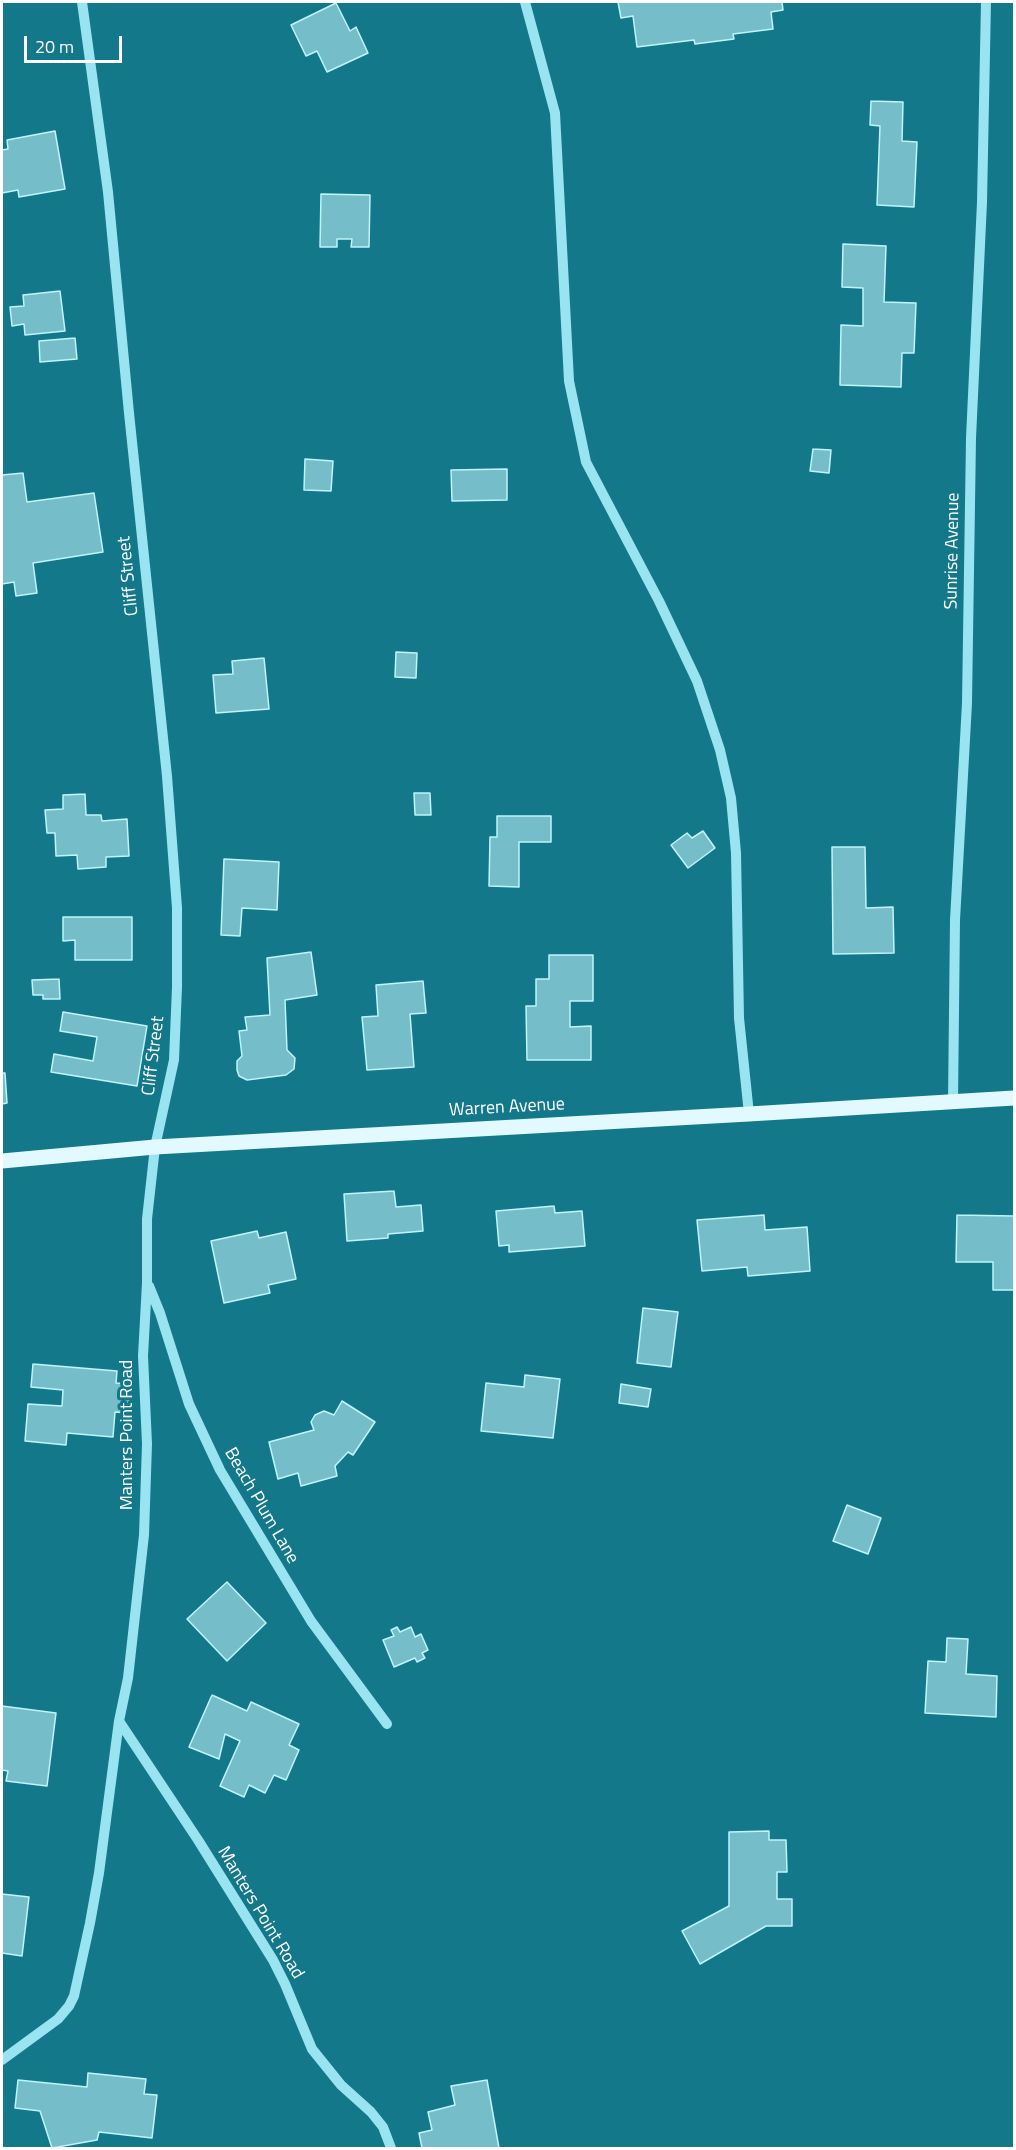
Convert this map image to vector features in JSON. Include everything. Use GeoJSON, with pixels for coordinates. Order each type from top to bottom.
{"type":"FeatureCollection","features":[{"type":"Feature","properties":{"kind":"main road","name":"Warren Avenue"},"geometry":{"type":"LineString","coordinates":[[2,1161],[155,1147],[1014,1098]]}},
{"type":"Feature","properties":{"kind":"street","name":"Cliff Street"},"geometry":{"type":"LineString","coordinates":[[82,2],[108,192],[172,826],[177,919],[174,1050],[155,1147]]}},
{"type":"Feature","properties":{"kind":"street"},"geometry":{"type":"LineString","coordinates":[[525,2],[555,113],[569,381],[586,462],[698,681],[720,750],[731,798],[736,853],[738,997],[749,1114]]}},
{"type":"Feature","properties":{"kind":"street","name":"Sunrise Avenue"},"geometry":{"type":"LineString","coordinates":[[954,1102],[955,920],[967,703],[971,438],[982,202],[986,2]]}},
{"type":"Feature","properties":{"kind":"street","name":"Manters Point Road"},"geometry":{"type":"LineString","coordinates":[[2,2060],[58,2019],[69,2007],[74,1996],[99,1873],[119,1721],[128,1678],[144,1535],[147,1444],[143,1356],[147,1283],[147,1219],[155,1147]]}},
{"type":"Feature","properties":{"kind":"street","name":"Beach Plum Lane"},"geometry":{"type":"LineString","coordinates":[[147,1283],[160,1313],[189,1404],[220,1470],[311,1621],[351,1679],[387,1724]]}},
{"type":"Feature","properties":{"kind":"street","name":"Manters Point Road"},"geometry":{"type":"LineString","coordinates":[[119,1721],[203,1848],[273,1960],[312,2049],[341,2085],[371,2112],[382,2127],[391,2148]]}},
{"type":"Feature","properties":{"kind":"building"},"geometry":{"type":"Polygon","coordinates":[[[618,2],[782,2],[783,10],[771,12],[773,29],[733,34],[734,39],[695,44],[694,40],[637,47],[633,16],[621,18],[618,2]]]}},
{"type":"Feature","properties":{"kind":"building"},"geometry":{"type":"Polygon","coordinates":[[[336,3],[350,31],[356,27],[368,53],[327,72],[317,51],[306,56],[291,25],[336,3]]]}},
{"type":"Feature","properties":{"kind":"building"},"geometry":{"type":"Polygon","coordinates":[[[871,101],[903,102],[902,141],[917,142],[914,207],[877,205],[880,126],[870,125],[871,101]]]}},
{"type":"Feature","properties":{"kind":"building"},"geometry":{"type":"Polygon","coordinates":[[[55,131],[65,189],[19,197],[18,190],[2,193],[2,150],[8,149],[7,140],[55,131]]]}},
{"type":"Feature","properties":{"kind":"building"},"geometry":{"type":"Polygon","coordinates":[[[321,194],[370,195],[369,247],[351,247],[352,239],[337,239],[337,247],[320,247],[321,194]]]}},
{"type":"Feature","properties":{"kind":"building"},"geometry":{"type":"Polygon","coordinates":[[[843,244],[886,246],[884,302],[916,303],[914,353],[902,353],[901,387],[840,385],[841,325],[863,326],[863,288],[842,287],[843,244]]]}},
{"type":"Feature","properties":{"kind":"building"},"geometry":{"type":"Polygon","coordinates":[[[60,291],[65,331],[25,335],[24,324],[12,326],[10,307],[24,306],[23,295],[60,291]]]}},
{"type":"Feature","properties":{"kind":"building"},"geometry":{"type":"Polygon","coordinates":[[[75,338],[77,359],[40,362],[39,341],[75,338]]]}},
{"type":"Feature","properties":{"kind":"building"},"geometry":{"type":"Polygon","coordinates":[[[813,449],[831,450],[829,473],[810,471],[813,449]]]}},
{"type":"Feature","properties":{"kind":"building"},"geometry":{"type":"Polygon","coordinates":[[[305,459],[333,461],[331,491],[304,490],[305,459]]]}},
{"type":"Feature","properties":{"kind":"building"},"geometry":{"type":"Polygon","coordinates":[[[507,469],[507,500],[452,501],[451,470],[507,469]]]}},
{"type":"Feature","properties":{"kind":"building"},"geometry":{"type":"Polygon","coordinates":[[[23,473],[27,502],[94,493],[103,552],[33,563],[37,593],[16,596],[14,582],[2,584],[2,475],[23,473]]]}},
{"type":"Feature","properties":{"kind":"building"},"geometry":{"type":"Polygon","coordinates":[[[396,652],[417,653],[416,678],[395,677],[396,652]]]}},
{"type":"Feature","properties":{"kind":"building"},"geometry":{"type":"Polygon","coordinates":[[[264,658],[269,709],[216,713],[213,675],[233,674],[232,661],[264,658]]]}},
{"type":"Feature","properties":{"kind":"building"},"geometry":{"type":"Polygon","coordinates":[[[414,793],[430,793],[431,815],[415,815],[414,793]]]}},
{"type":"Feature","properties":{"kind":"building"},"geometry":{"type":"Polygon","coordinates":[[[85,794],[86,815],[101,815],[102,821],[127,819],[129,856],[106,857],[106,867],[78,869],[77,855],[56,856],[55,833],[47,833],[45,810],[63,809],[63,795],[85,794]]]}},
{"type":"Feature","properties":{"kind":"building"},"geometry":{"type":"Polygon","coordinates":[[[497,816],[551,816],[551,842],[519,842],[519,887],[489,886],[490,837],[497,837],[497,816]]]}},
{"type":"Feature","properties":{"kind":"building"},"geometry":{"type":"Polygon","coordinates":[[[703,831],[715,848],[688,868],[671,845],[687,833],[692,838],[703,831]]]}},
{"type":"Feature","properties":{"kind":"building"},"geometry":{"type":"Polygon","coordinates":[[[832,847],[865,847],[866,908],[893,907],[894,953],[833,954],[832,847]]]}},
{"type":"Feature","properties":{"kind":"building"},"geometry":{"type":"Polygon","coordinates":[[[224,859],[279,862],[277,910],[242,908],[240,936],[221,935],[224,859]]]}},
{"type":"Feature","properties":{"kind":"building"},"geometry":{"type":"Polygon","coordinates":[[[63,917],[132,917],[132,960],[75,960],[75,940],[63,941],[63,917]]]}},
{"type":"Feature","properties":{"kind":"building"},"geometry":{"type":"Polygon","coordinates":[[[311,952],[317,995],[285,1000],[287,1050],[295,1058],[294,1069],[286,1075],[247,1080],[239,1076],[237,1061],[242,1056],[239,1031],[247,1030],[245,1017],[270,1015],[267,958],[311,952]]]}},
{"type":"Feature","properties":{"kind":"building"},"geometry":{"type":"Polygon","coordinates":[[[549,955],[593,955],[593,1001],[570,1001],[570,1027],[591,1026],[591,1060],[527,1060],[526,1006],[536,1006],[536,979],[549,979],[549,955]]]}},
{"type":"Feature","properties":{"kind":"building"},"geometry":{"type":"Polygon","coordinates":[[[59,979],[60,999],[43,999],[43,995],[33,995],[32,980],[59,979]]]}},
{"type":"Feature","properties":{"kind":"building"},"geometry":{"type":"Polygon","coordinates":[[[423,981],[426,1013],[410,1014],[414,1067],[367,1070],[362,1017],[378,1016],[376,985],[423,981]]]}},
{"type":"Feature","properties":{"kind":"building"},"geometry":{"type":"Polygon","coordinates":[[[63,1012],[147,1026],[137,1086],[51,1072],[54,1054],[93,1061],[97,1037],[60,1031],[63,1012]]]}},
{"type":"Feature","properties":{"kind":"building"},"geometry":{"type":"Polygon","coordinates":[[[2,1073],[5,1073],[7,1103],[2,1104],[2,1073]]]}},
{"type":"Feature","properties":{"kind":"building"},"geometry":{"type":"Polygon","coordinates":[[[394,1191],[396,1207],[421,1205],[423,1231],[388,1234],[388,1238],[347,1241],[344,1194],[394,1191]]]}},
{"type":"Feature","properties":{"kind":"building"},"geometry":{"type":"Polygon","coordinates":[[[554,1206],[555,1213],[582,1211],[585,1246],[509,1252],[509,1245],[499,1246],[496,1211],[554,1206]]]}},
{"type":"Feature","properties":{"kind":"building"},"geometry":{"type":"Polygon","coordinates":[[[764,1215],[765,1230],[807,1227],[810,1271],[748,1276],[747,1267],[702,1271],[697,1220],[764,1215]]]}},
{"type":"Feature","properties":{"kind":"building"},"geometry":{"type":"Polygon","coordinates":[[[957,1215],[1014,1216],[1014,1290],[993,1290],[993,1262],[956,1262],[957,1215]]]}},
{"type":"Feature","properties":{"kind":"building"},"geometry":{"type":"Polygon","coordinates":[[[257,1231],[259,1238],[286,1232],[296,1279],[268,1285],[270,1293],[224,1303],[211,1241],[257,1231]]]}},
{"type":"Feature","properties":{"kind":"building"},"geometry":{"type":"Polygon","coordinates":[[[643,1308],[678,1312],[671,1367],[637,1363],[643,1308]]]}},
{"type":"Feature","properties":{"kind":"building"},"geometry":{"type":"Polygon","coordinates":[[[33,1364],[117,1371],[116,1383],[130,1384],[128,1413],[115,1412],[113,1437],[67,1433],[66,1445],[25,1441],[28,1404],[62,1406],[63,1390],[31,1387],[33,1364]]]}},
{"type":"Feature","properties":{"kind":"building"},"geometry":{"type":"Polygon","coordinates":[[[525,1375],[560,1379],[553,1438],[481,1431],[486,1383],[524,1387],[525,1375]]]}},
{"type":"Feature","properties":{"kind":"building"},"geometry":{"type":"Polygon","coordinates":[[[621,1384],[651,1389],[648,1407],[619,1403],[621,1384]]]}},
{"type":"Feature","properties":{"kind":"building"},"geometry":{"type":"Polygon","coordinates":[[[342,1401],[375,1422],[353,1455],[348,1452],[335,1466],[337,1476],[301,1486],[298,1473],[278,1479],[269,1442],[314,1430],[311,1422],[315,1415],[324,1411],[334,1415],[342,1401]]]}},
{"type":"Feature","properties":{"kind":"building"},"geometry":{"type":"Polygon","coordinates":[[[847,1505],[881,1518],[868,1554],[833,1541],[847,1505]]]}},
{"type":"Feature","properties":{"kind":"building"},"geometry":{"type":"Polygon","coordinates":[[[227,1582],[266,1623],[227,1661],[187,1619],[227,1582]]]}},
{"type":"Feature","properties":{"kind":"building"},"geometry":{"type":"Polygon","coordinates":[[[397,1627],[400,1632],[411,1627],[415,1637],[421,1634],[428,1650],[422,1653],[425,1658],[417,1662],[415,1658],[394,1667],[383,1640],[394,1636],[391,1630],[397,1627]]]}},
{"type":"Feature","properties":{"kind":"building"},"geometry":{"type":"Polygon","coordinates":[[[947,1638],[968,1639],[966,1674],[997,1676],[996,1717],[925,1713],[928,1661],[946,1662],[947,1638]]]}},
{"type":"Feature","properties":{"kind":"building"},"geometry":{"type":"Polygon","coordinates":[[[212,1695],[247,1711],[251,1702],[299,1724],[289,1745],[299,1750],[286,1780],[274,1775],[265,1793],[249,1785],[244,1797],[220,1786],[240,1741],[225,1734],[219,1759],[189,1747],[212,1695]]]}},
{"type":"Feature","properties":{"kind":"building"},"geometry":{"type":"Polygon","coordinates":[[[2,1706],[56,1713],[47,1786],[6,1781],[8,1771],[2,1770],[2,1706]]]}},
{"type":"Feature","properties":{"kind":"building"},"geometry":{"type":"Polygon","coordinates":[[[769,1831],[769,1840],[786,1840],[787,1872],[777,1872],[777,1899],[792,1899],[792,1926],[766,1926],[700,1964],[682,1931],[729,1906],[729,1832],[769,1831]]]}},
{"type":"Feature","properties":{"kind":"building"},"geometry":{"type":"Polygon","coordinates":[[[2,1894],[29,1897],[22,1956],[2,1953],[2,1894]]]}},
{"type":"Feature","properties":{"kind":"building"},"geometry":{"type":"Polygon","coordinates":[[[88,2073],[146,2079],[144,2094],[157,2095],[152,2138],[99,2132],[97,2140],[52,2148],[40,2111],[15,2108],[18,2080],[87,2087],[88,2073]]]}},
{"type":"Feature","properties":{"kind":"building"},"geometry":{"type":"Polygon","coordinates":[[[487,2080],[499,2148],[422,2148],[419,2133],[432,2130],[428,2112],[455,2105],[451,2086],[487,2080]]]}}]}
